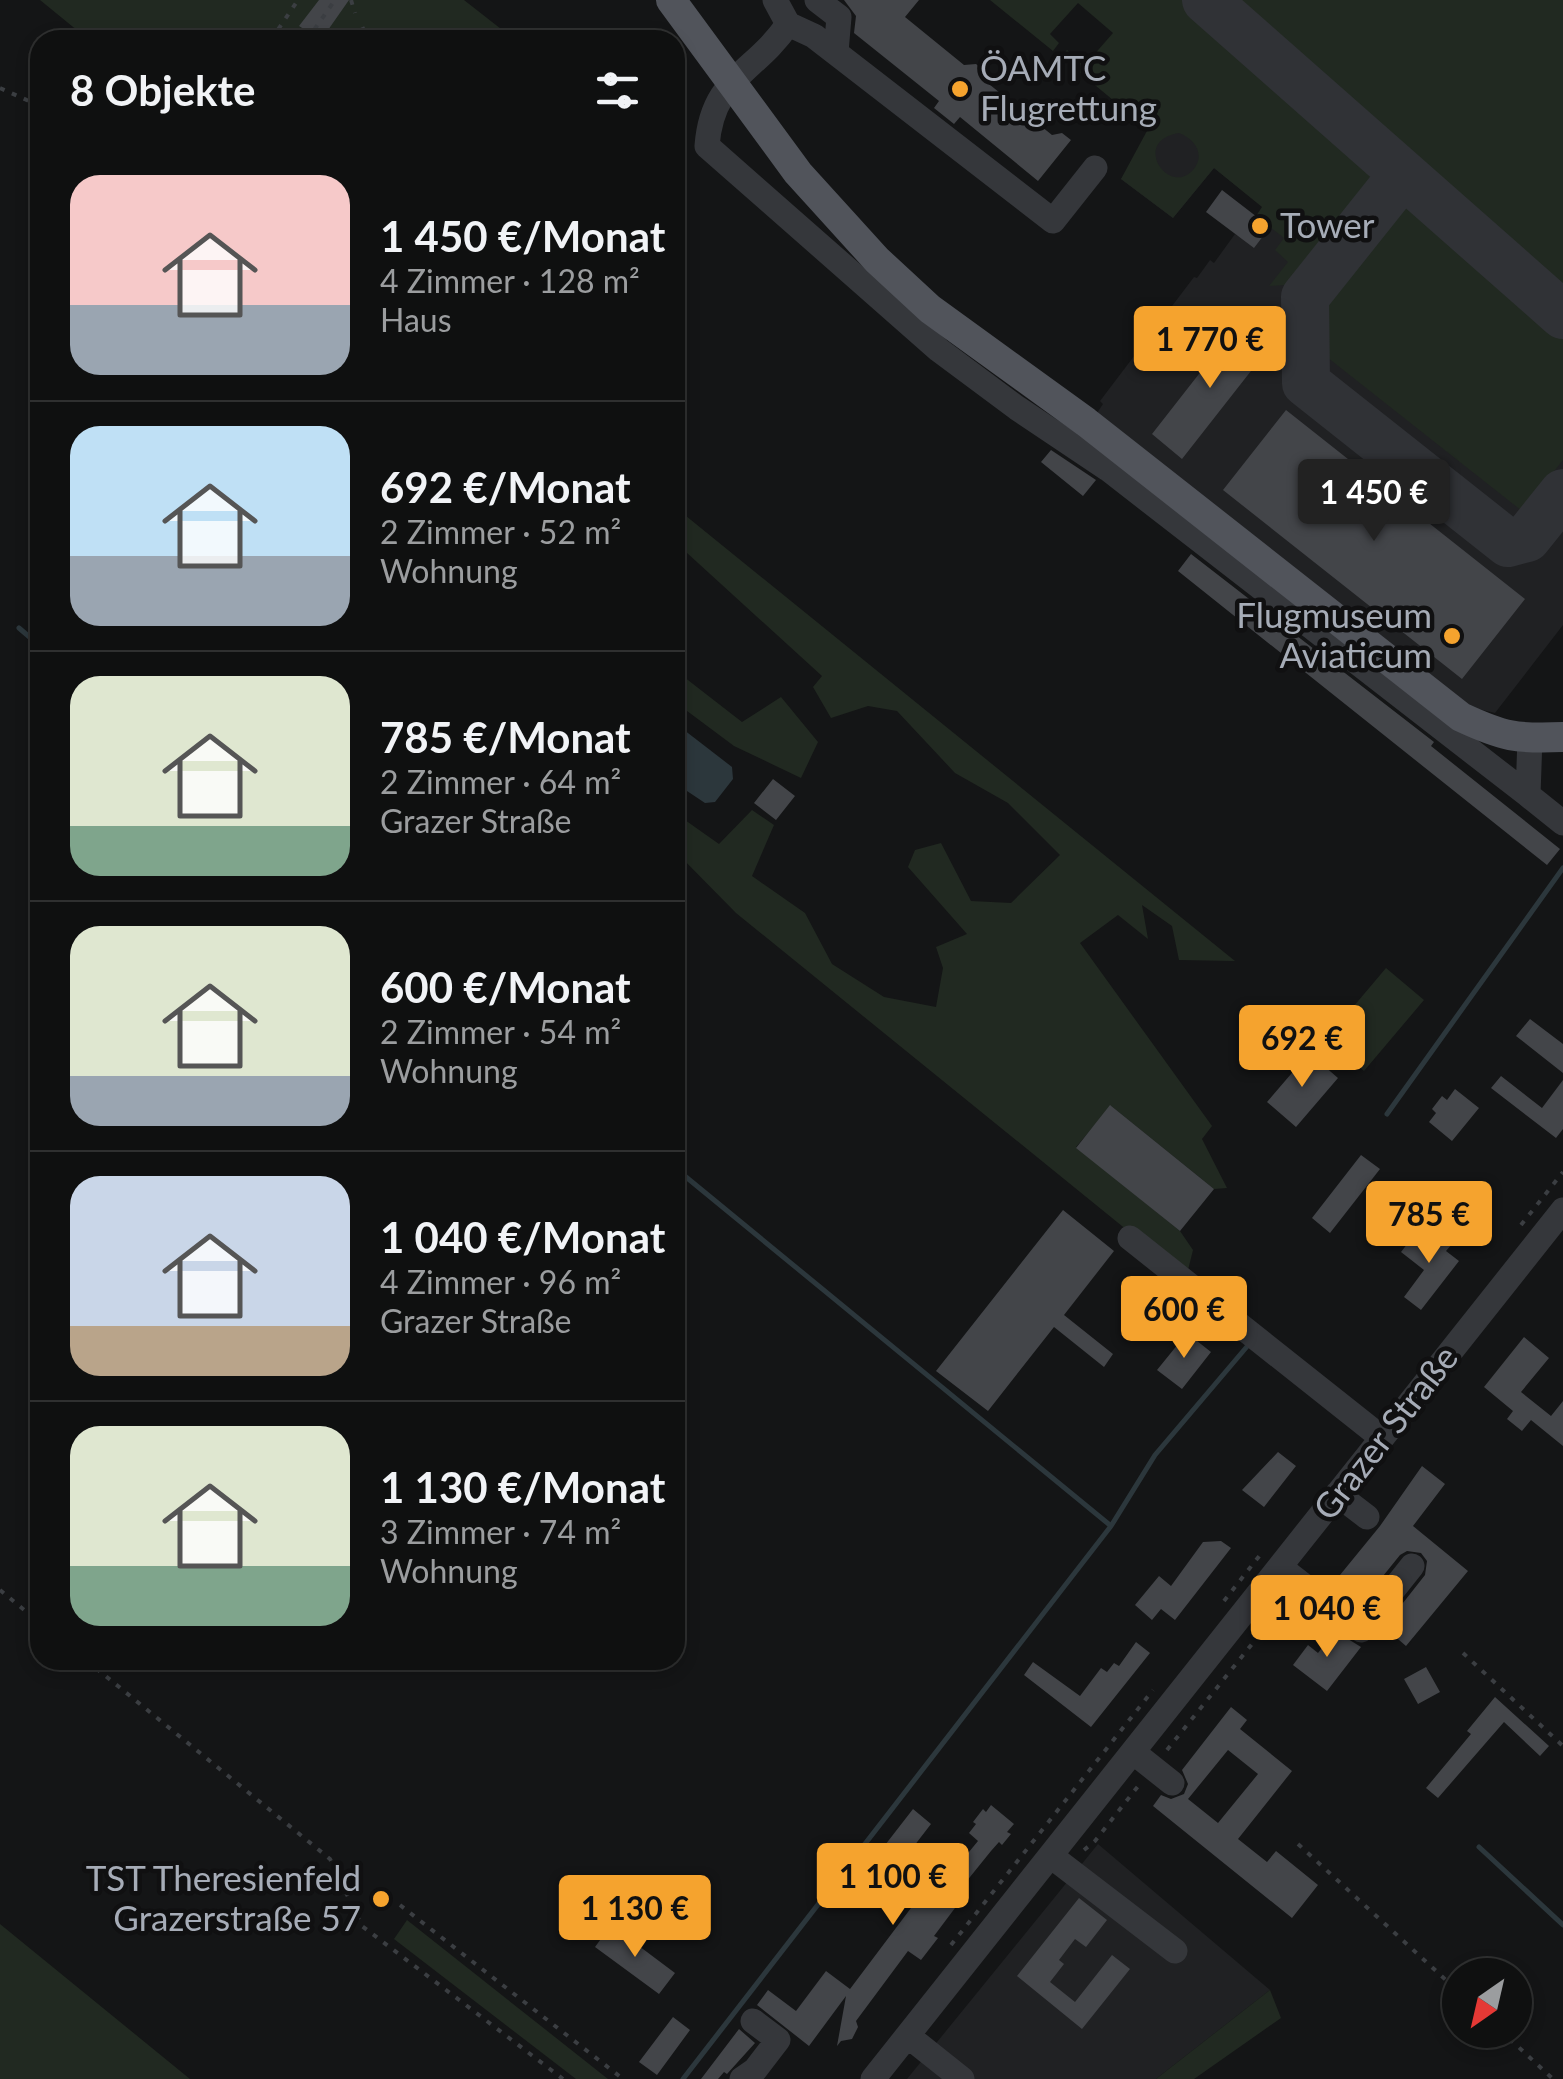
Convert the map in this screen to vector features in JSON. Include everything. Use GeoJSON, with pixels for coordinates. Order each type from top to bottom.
{"type":"FeatureCollection","features":[{"type":"Feature","properties":{"kind":"main road"},"geometry":{"type":"LineString","coordinates":[[672,0],[798,172],[877,260],[930,310],[1086,422],[1460,717],[1498,735],[1563,737]]}},
{"type":"Feature","properties":{"kind":"street"},"geometry":{"type":"LineString","coordinates":[[775,0],[788,24],[836,52],[1053,221],[1095,168]]}},
{"type":"Feature","properties":{"kind":"street"},"geometry":{"type":"LineString","coordinates":[[817,0],[838,17],[836,52]]}},
{"type":"Feature","properties":{"kind":"street"},"geometry":{"type":"LineString","coordinates":[[788,24],[774,45],[730,82],[708,119],[706,146],[939,350],[1108,469],[1563,823]]}},
{"type":"Feature","properties":{"kind":"street"},"geometry":{"type":"LineString","coordinates":[[1528,796],[1530,738]]}},
{"type":"Feature","properties":{"kind":"street","name":"Grazer Straße"},"geometry":{"type":"LineString","coordinates":[[873,2079],[1563,1210]]}},
{"type":"Feature","properties":{"kind":"street"},"geometry":{"type":"LineString","coordinates":[[1130,1238],[1382,1438]]}},
{"type":"Feature","properties":{"kind":"street"},"geometry":{"type":"LineString","coordinates":[[1338,1494],[1367,1517]]}},
{"type":"Feature","properties":{"kind":"street"},"geometry":{"type":"LineString","coordinates":[[1280,1567],[1361,1630],[1412,1566]]}},
{"type":"Feature","properties":{"kind":"street"},"geometry":{"type":"LineString","coordinates":[[1133,1752],[1172,1782]]}},
{"type":"Feature","properties":{"kind":"street"},"geometry":{"type":"LineString","coordinates":[[1051,1856],[1175,1950]]}},
{"type":"Feature","properties":{"kind":"street"},"geometry":{"type":"LineString","coordinates":[[742,2079],[755,2070],[778,2040],[754,2021]]}},
{"type":"Feature","properties":{"kind":"street"},"geometry":{"type":"LineString","coordinates":[[908,2036],[962,2079]]}},
{"type":"Feature","properties":{"kind":"path"},"geometry":{"type":"LineString","coordinates":[[278,30],[298,0]]}},
{"type":"Feature","properties":{"kind":"path"},"geometry":{"type":"LineString","coordinates":[[314,30],[335,0]]}},
{"type":"Feature","properties":{"kind":"path"},"geometry":{"type":"LineString","coordinates":[[350,0],[354,13]]}},
{"type":"Feature","properties":{"kind":"path"},"geometry":{"type":"LineString","coordinates":[[360,30],[365,28]]}},
{"type":"Feature","properties":{"kind":"path"},"geometry":{"type":"LineString","coordinates":[[0,88],[30,102]]}},
{"type":"Feature","properties":{"kind":"path"},"geometry":{"type":"LineString","coordinates":[[0,1590],[30,1614]]}},
{"type":"Feature","properties":{"kind":"path"},"geometry":{"type":"LineString","coordinates":[[1463,1652],[1563,1746]]}},
{"type":"Feature","properties":{"kind":"path"},"geometry":{"type":"LineString","coordinates":[[98,1670],[330,1859],[362,1926],[563,2079]]}},
{"type":"Feature","properties":{"kind":"path"},"geometry":{"type":"LineString","coordinates":[[1298,1844],[1442,1977]]}},
{"type":"Feature","properties":{"kind":"path"},"geometry":{"type":"LineString","coordinates":[[400,1905],[623,2079]]}},
{"type":"Feature","properties":{"kind":"path"},"geometry":{"type":"LineString","coordinates":[[1519,2048],[1552,2079]]}},
{"type":"Feature","properties":{"kind":"shaded area"},"geometry":{"type":"Polygon","coordinates":[[[40,0],[464,0],[502,30],[77,30],[40,0]]]}},
{"type":"Feature","properties":{"kind":"shaded area"},"geometry":{"type":"Polygon","coordinates":[[[990,0],[1187,0],[1369,162],[1375,173],[1372,192],[1300,284],[1269,286],[1288,262],[1275,250],[1284,238],[1256,216],[1262,207],[1214,168],[1173,218],[1121,179],[1148,129],[1061,57],[1067,50],[1085,65],[1113,33],[1078,3],[1050,34],[1059,43],[1053,51],[990,0]],[[1179,133],[1165,138],[1157,146],[1159,165],[1174,177],[1193,170],[1199,159],[1194,143],[1179,133]]]}},
{"type":"Feature","properties":{"kind":"shaded area"},"geometry":{"type":"Polygon","coordinates":[[[1089,0],[1563,0],[1563,625],[1495,713],[1466,706],[1097,413],[1103,404],[1100,401],[1194,277],[1210,260],[1214,263],[1235,234],[1240,237],[1263,207],[1214,168],[1173,218],[1121,179],[1197,85],[1089,0]]]}},
{"type":"Feature","properties":{"kind":"shaded area"},"geometry":{"type":"Polygon","coordinates":[[[1230,0],[1563,0],[1563,299],[1235,8],[1230,0]]]}},
{"type":"Feature","properties":{"kind":"shaded area"},"geometry":{"type":"Polygon","coordinates":[[[1410,204],[1421,208],[1563,334],[1563,460],[1522,511],[1318,350],[1318,303],[1390,212],[1410,204]]]}},
{"type":"Feature","properties":{"kind":"shaded area"},"geometry":{"type":"Polygon","coordinates":[[[685,515],[1235,961],[1179,960],[1172,926],[1142,905],[1148,939],[1118,915],[1080,943],[1212,1126],[1202,1139],[1227,1188],[1214,1189],[1111,1106],[1076,1147],[1180,1231],[1193,1250],[1186,1278],[736,913],[685,861],[685,820],[719,844],[752,810],[774,825],[752,876],[805,913],[832,964],[884,997],[936,1007],[943,968],[936,947],[967,934],[908,867],[915,850],[941,843],[971,901],[1011,903],[1060,855],[1008,803],[955,773],[897,711],[868,706],[831,718],[813,687],[822,676],[685,551],[685,515]]]}},
{"type":"Feature","properties":{"kind":"shaded area"},"geometry":{"type":"Polygon","coordinates":[[[685,678],[742,722],[781,697],[818,742],[801,778],[734,746],[685,709],[685,678]]]}},
{"type":"Feature","properties":{"kind":"shaded area"},"geometry":{"type":"Polygon","coordinates":[[[685,731],[732,767],[733,779],[715,802],[705,803],[685,790],[685,731]]]}},
{"type":"Feature","properties":{"kind":"shaded area"},"geometry":{"type":"Polygon","coordinates":[[[1386,968],[1424,1000],[1364,1071],[1326,1039],[1386,968]]]}},
{"type":"Feature","properties":{"kind":"shaded area"},"geometry":{"type":"Polygon","coordinates":[[[1098,1844],[1270,1990],[1156,2079],[907,2079],[1098,1844]]]}},
{"type":"Feature","properties":{"kind":"shaded area"},"geometry":{"type":"Polygon","coordinates":[[[407,1920],[608,2079],[576,2079],[394,1939],[407,1920]]]}},
{"type":"Feature","properties":{"kind":"shaded area"},"geometry":{"type":"Polygon","coordinates":[[[0,1924],[190,2079],[0,2079],[0,1924]]]}},
{"type":"Feature","properties":{"kind":"shaded area"},"geometry":{"type":"Polygon","coordinates":[[[1270,1990],[1281,2018],[1194,2079],[1156,2079],[1270,1990]]]}},
{"type":"Feature","properties":{"kind":"building"},"geometry":{"type":"Polygon","coordinates":[[[319,0],[349,0],[328,30],[305,30],[299,26],[319,0]]]}},
{"type":"Feature","properties":{"kind":"building","name":"ÖAMTC Flugrettung"},"geometry":{"type":"Polygon","coordinates":[[[844,0],[919,0],[905,17],[964,65],[976,64],[982,69],[984,80],[1052,135],[1062,133],[1071,140],[1038,181],[960,117],[954,124],[934,108],[939,101],[854,33],[856,16],[844,0]]]}},
{"type":"Feature","properties":{"kind":"building"},"geometry":{"type":"Polygon","coordinates":[[[1222,190],[1270,227],[1254,248],[1206,212],[1222,190]]]}},
{"type":"Feature","properties":{"kind":"building"},"geometry":{"type":"Polygon","coordinates":[[[1238,324],[1269,348],[1182,459],[1152,434],[1238,324]]]}},
{"type":"Feature","properties":{"kind":"building"},"geometry":{"type":"Polygon","coordinates":[[[1286,410],[1525,599],[1462,679],[1223,490],[1286,410]]]}},
{"type":"Feature","properties":{"kind":"building"},"geometry":{"type":"Polygon","coordinates":[[[1051,450],[1096,480],[1083,496],[1041,462],[1051,450]]]}},
{"type":"Feature","properties":{"kind":"building"},"geometry":{"type":"Polygon","coordinates":[[[1191,554],[1434,742],[1431,746],[1560,849],[1547,865],[1178,571],[1191,554]]]}},
{"type":"Feature","properties":{"kind":"building"},"geometry":{"type":"Polygon","coordinates":[[[773,779],[795,796],[776,820],[754,803],[773,779]]]}},
{"type":"Feature","properties":{"kind":"building"},"geometry":{"type":"Polygon","coordinates":[[[1530,1019],[1563,1044],[1563,1073],[1516,1036],[1530,1019]]]}},
{"type":"Feature","properties":{"kind":"building"},"geometry":{"type":"Polygon","coordinates":[[[1309,1053],[1338,1078],[1296,1127],[1267,1102],[1309,1053]]]}},
{"type":"Feature","properties":{"kind":"building"},"geometry":{"type":"Polygon","coordinates":[[[1501,1076],[1542,1108],[1563,1080],[1563,1129],[1556,1138],[1491,1088],[1501,1076]]]}},
{"type":"Feature","properties":{"kind":"building"},"geometry":{"type":"Polygon","coordinates":[[[1455,1089],[1479,1108],[1452,1141],[1429,1122],[1436,1113],[1432,1109],[1442,1096],[1447,1100],[1455,1089]]]}},
{"type":"Feature","properties":{"kind":"building"},"geometry":{"type":"Polygon","coordinates":[[[1110,1105],[1214,1189],[1180,1231],[1076,1148],[1110,1105]]]}},
{"type":"Feature","properties":{"kind":"building"},"geometry":{"type":"Polygon","coordinates":[[[1361,1155],[1380,1169],[1330,1233],[1312,1218],[1361,1155]]]}},
{"type":"Feature","properties":{"kind":"building"},"geometry":{"type":"Polygon","coordinates":[[[1063,1210],[1114,1251],[1064,1315],[1113,1354],[1104,1367],[1054,1327],[988,1411],[936,1371],[1063,1210]]]}},
{"type":"Feature","properties":{"kind":"building"},"geometry":{"type":"Polygon","coordinates":[[[1418,1230],[1431,1239],[1437,1232],[1452,1244],[1446,1251],[1459,1261],[1421,1310],[1404,1297],[1424,1270],[1401,1252],[1418,1230]]]}},
{"type":"Feature","properties":{"kind":"building"},"geometry":{"type":"Polygon","coordinates":[[[1187,1333],[1211,1352],[1182,1389],[1157,1370],[1187,1333]]]}},
{"type":"Feature","properties":{"kind":"building"},"geometry":{"type":"Polygon","coordinates":[[[1524,1337],[1549,1358],[1521,1392],[1551,1416],[1563,1401],[1563,1446],[1531,1420],[1522,1431],[1507,1419],[1513,1411],[1484,1387],[1524,1337]]]}},
{"type":"Feature","properties":{"kind":"building"},"geometry":{"type":"Polygon","coordinates":[[[1278,1452],[1296,1466],[1264,1507],[1242,1490],[1278,1452]]]}},
{"type":"Feature","properties":{"kind":"building"},"geometry":{"type":"Polygon","coordinates":[[[1422,1466],[1445,1484],[1413,1526],[1468,1571],[1406,1646],[1384,1627],[1425,1575],[1427,1561],[1421,1553],[1407,1551],[1400,1555],[1358,1607],[1331,1586],[1422,1466]]]}},
{"type":"Feature","properties":{"kind":"building"},"geometry":{"type":"Polygon","coordinates":[[[1221,1541],[1231,1548],[1175,1620],[1161,1609],[1152,1620],[1135,1605],[1159,1576],[1171,1586],[1203,1542],[1221,1541]]]}},
{"type":"Feature","properties":{"kind":"building"},"geometry":{"type":"Polygon","coordinates":[[[1335,1631],[1361,1647],[1327,1691],[1293,1665],[1308,1645],[1318,1653],[1335,1631]]]}},
{"type":"Feature","properties":{"kind":"building"},"geometry":{"type":"Polygon","coordinates":[[[1136,1642],[1150,1653],[1091,1727],[1024,1675],[1033,1662],[1080,1696],[1101,1668],[1107,1672],[1114,1663],[1119,1666],[1136,1642]]]}},
{"type":"Feature","properties":{"kind":"building"},"geometry":{"type":"Polygon","coordinates":[[[1426,1667],[1440,1692],[1418,1704],[1404,1679],[1426,1667]]]}},
{"type":"Feature","properties":{"kind":"building"},"geometry":{"type":"Polygon","coordinates":[[[1495,1697],[1549,1746],[1540,1756],[1504,1722],[1438,1798],[1426,1788],[1471,1734],[1467,1731],[1495,1697]]]}},
{"type":"Feature","properties":{"kind":"building"},"geometry":{"type":"Polygon","coordinates":[[[1231,1707],[1247,1720],[1240,1729],[1292,1771],[1238,1839],[1267,1862],[1276,1851],[1318,1885],[1292,1918],[1153,1806],[1161,1795],[1171,1799],[1184,1794],[1188,1784],[1182,1770],[1231,1707]],[[1228,1750],[1188,1799],[1218,1823],[1258,1774],[1228,1750]]]}},
{"type":"Feature","properties":{"kind":"building"},"geometry":{"type":"Polygon","coordinates":[[[991,1805],[1014,1824],[1007,1832],[1011,1834],[1002,1845],[999,1842],[949,1903],[955,1908],[921,1960],[908,1951],[856,2021],[858,2027],[852,2039],[837,2046],[846,1996],[809,2046],[757,2005],[768,1990],[796,2011],[826,1971],[850,1989],[920,1896],[875,1858],[913,1809],[931,1824],[904,1859],[935,1884],[954,1860],[959,1864],[978,1841],[969,1833],[983,1809],[986,1812],[991,1805]]]}},
{"type":"Feature","properties":{"kind":"building"},"geometry":{"type":"Polygon","coordinates":[[[1079,1898],[1107,1920],[1086,1947],[1075,1939],[1059,1960],[1064,1964],[1050,1982],[1075,2002],[1112,1955],[1130,1969],[1082,2029],[1017,1976],[1079,1898]]]}},
{"type":"Feature","properties":{"kind":"building"},"geometry":{"type":"Polygon","coordinates":[[[611,1925],[675,1973],[659,1994],[595,1947],[611,1925]]]}},
{"type":"Feature","properties":{"kind":"building"},"geometry":{"type":"Polygon","coordinates":[[[673,2017],[690,2030],[657,2075],[639,2062],[673,2017]]]}},
{"type":"Feature","properties":{"kind":"building"},"geometry":{"type":"Polygon","coordinates":[[[739,2029],[755,2043],[727,2074],[724,2072],[718,2079],[701,2079],[739,2029]]]}},
{"type":"Feature","properties":{"kind":"waterway"},"geometry":{"type":"LineString","coordinates":[[19,628],[30,637]]}},
{"type":"Feature","properties":{"kind":"waterway"},"geometry":{"type":"LineString","coordinates":[[1387,1114],[1563,868]]}},
{"type":"Feature","properties":{"kind":"waterway"},"geometry":{"type":"LineString","coordinates":[[683,2079],[1111,1526],[685,1176]]}},
{"type":"Feature","properties":{"kind":"waterway"},"geometry":{"type":"LineString","coordinates":[[1111,1526],[1155,1455],[1250,1343]]}},
{"type":"Feature","properties":{"kind":"waterway"},"geometry":{"type":"LineString","coordinates":[[1479,1847],[1563,1925]]}},
{"type":"Feature","properties":{"kind":"taxiway"},"geometry":{"type":"LineString","coordinates":[[1206,0],[1563,315]]}},
{"type":"Feature","properties":{"kind":"taxiway"},"geometry":{"type":"LineString","coordinates":[[1403,174],[1305,297],[1306,383],[1508,543],[1527,538],[1563,493]]}},
{"type":"Feature","properties":{"kind":"place","name":"ÖAMTC Flugrettung"},"geometry":{"type":"Point","coordinates":[960,89]}},
{"type":"Feature","properties":{"kind":"place","name":"Tower"},"geometry":{"type":"Point","coordinates":[1260,226]}},
{"type":"Feature","properties":{"kind":"place","name":"Flugmuseum Aviaticum"},"geometry":{"type":"Point","coordinates":[1452,636]}},
{"type":"Feature","properties":{"kind":"place","name":"TST Theresienfeld Grazerstraße 57"},"geometry":{"type":"Point","coordinates":[381,1899]}}]}
